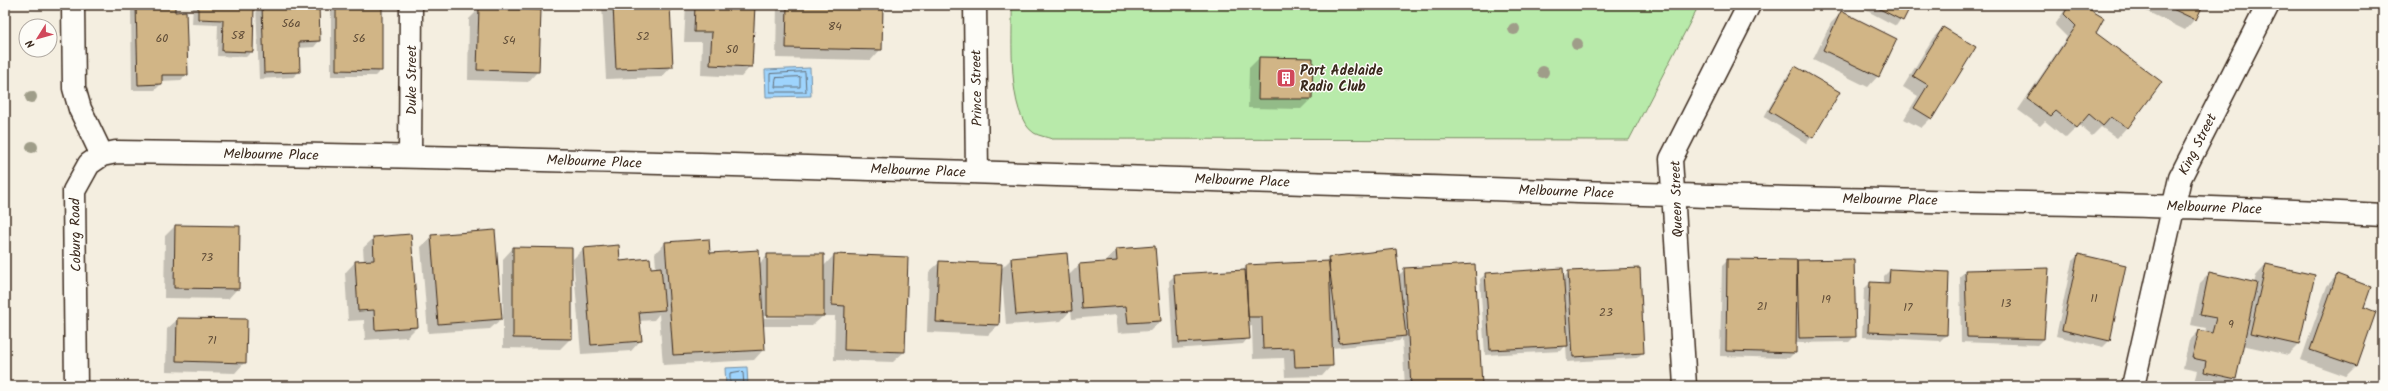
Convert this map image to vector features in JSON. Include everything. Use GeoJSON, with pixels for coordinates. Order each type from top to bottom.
{"type":"FeatureCollection","features":[{"type":"Feature","properties":{"kind":"street"},"geometry":{"type":"LineString","coordinates":[[73,5],[74,88],[80,109],[102,155]]}},
{"type":"Feature","properties":{"kind":"street","name":"Duke Street"},"geometry":{"type":"LineString","coordinates":[[410,155],[411,5]]}},
{"type":"Feature","properties":{"kind":"street","name":"Prince Street"},"geometry":{"type":"LineString","coordinates":[[976,5],[977,172]]}},
{"type":"Feature","properties":{"kind":"street","name":"Queen Street"},"geometry":{"type":"LineString","coordinates":[[1685,386],[1671,159],[1748,5]]}},
{"type":"Feature","properties":{"kind":"street","name":"King Street"},"geometry":{"type":"LineString","coordinates":[[2133,386],[2180,178],[2268,5]]}},
{"type":"Feature","properties":{"kind":"street","name":"Melbourne Place"},"geometry":{"type":"LineString","coordinates":[[102,155],[116,152],[410,155],[1674,195],[2174,205],[2383,215]]}},
{"type":"Feature","properties":{"kind":"street","name":"Coburg Road"},"geometry":{"type":"LineString","coordinates":[[76,386],[74,191],[89,164],[102,155]]}},
{"type":"Feature","properties":{"kind":"green space"},"geometry":{"type":"Polygon","coordinates":[[[1012,5],[1699,5],[1629,140],[1052,139],[1034,133],[1025,123],[1019,109],[1013,74],[1012,5]]]}},
{"type":"Feature","properties":{"kind":"water"},"geometry":{"type":"Polygon","coordinates":[[[810,68],[811,96],[766,97],[765,70],[810,68]]]}},
{"type":"Feature","properties":{"kind":"water"},"geometry":{"type":"Polygon","coordinates":[[[747,367],[748,386],[726,386],[725,368],[747,367]]]}},
{"type":"Feature","properties":{"kind":"building"},"geometry":{"type":"Polygon","coordinates":[[[136,5],[175,5],[175,12],[186,11],[188,75],[162,75],[162,84],[138,85],[136,5]]]}},
{"type":"Feature","properties":{"kind":"building"},"geometry":{"type":"Polygon","coordinates":[[[198,5],[254,5],[253,52],[222,51],[223,20],[198,19],[198,5]]]}},
{"type":"Feature","properties":{"kind":"building"},"geometry":{"type":"Polygon","coordinates":[[[262,5],[319,5],[320,41],[299,42],[300,72],[264,73],[262,5]]]}},
{"type":"Feature","properties":{"kind":"building"},"geometry":{"type":"Polygon","coordinates":[[[336,5],[382,5],[382,71],[336,70],[336,5]]]}},
{"type":"Feature","properties":{"kind":"building"},"geometry":{"type":"Polygon","coordinates":[[[613,5],[670,5],[673,67],[616,69],[613,5]]]}},
{"type":"Feature","properties":{"kind":"building"},"geometry":{"type":"Polygon","coordinates":[[[695,5],[755,5],[752,67],[710,65],[712,32],[694,32],[695,5]]]}},
{"type":"Feature","properties":{"kind":"building"},"geometry":{"type":"Polygon","coordinates":[[[787,5],[883,5],[882,50],[786,48],[787,5]]]}},
{"type":"Feature","properties":{"kind":"building"},"geometry":{"type":"Polygon","coordinates":[[[1872,5],[1911,5],[1903,21],[1872,5]]]}},
{"type":"Feature","properties":{"kind":"building"},"geometry":{"type":"Polygon","coordinates":[[[2069,5],[2082,5],[2104,18],[2096,33],[2162,82],[2128,128],[2111,117],[2103,126],[2089,114],[2077,128],[2056,111],[2051,116],[2027,99],[2076,26],[2064,14],[2069,5]]]}},
{"type":"Feature","properties":{"kind":"building"},"geometry":{"type":"Polygon","coordinates":[[[2164,5],[2203,5],[2196,20],[2164,5]]]}},
{"type":"Feature","properties":{"kind":"building"},"geometry":{"type":"Polygon","coordinates":[[[479,8],[541,10],[539,72],[477,70],[479,8]]]}},
{"type":"Feature","properties":{"kind":"building"},"geometry":{"type":"Polygon","coordinates":[[[1841,11],[1897,39],[1879,77],[1823,50],[1841,11]]]}},
{"type":"Feature","properties":{"kind":"building"},"geometry":{"type":"Polygon","coordinates":[[[1943,27],[1976,47],[1932,119],[1914,108],[1928,85],[1913,76],[1943,27]]]}},
{"type":"Feature","properties":{"kind":"building","name":"Port Adelaide Radio Club"},"geometry":{"type":"Polygon","coordinates":[[[1259,57],[1313,58],[1312,99],[1258,99],[1259,57]]]}},
{"type":"Feature","properties":{"kind":"building"},"geometry":{"type":"Polygon","coordinates":[[[1795,66],[1840,92],[1813,138],[1769,111],[1795,66]]]}},
{"type":"Feature","properties":{"kind":"building"},"geometry":{"type":"Polygon","coordinates":[[[175,225],[240,226],[239,289],[174,288],[175,225]]]}},
{"type":"Feature","properties":{"kind":"building"},"geometry":{"type":"Polygon","coordinates":[[[495,230],[502,319],[438,324],[431,235],[495,230]]]}},
{"type":"Feature","properties":{"kind":"building"},"geometry":{"type":"Polygon","coordinates":[[[411,234],[418,327],[375,330],[374,310],[358,311],[355,261],[374,260],[373,237],[411,234]]]}},
{"type":"Feature","properties":{"kind":"building"},"geometry":{"type":"Polygon","coordinates":[[[709,239],[710,253],[759,250],[765,350],[673,355],[665,242],[709,239]]]}},
{"type":"Feature","properties":{"kind":"building"},"geometry":{"type":"Polygon","coordinates":[[[619,245],[620,261],[650,258],[651,268],[661,267],[665,310],[639,312],[642,341],[591,345],[583,248],[619,245]]]}},
{"type":"Feature","properties":{"kind":"building"},"geometry":{"type":"Polygon","coordinates":[[[1155,246],[1161,321],[1128,323],[1126,306],[1082,309],[1079,264],[1117,261],[1116,249],[1155,246]]]}},
{"type":"Feature","properties":{"kind":"building"},"geometry":{"type":"Polygon","coordinates":[[[513,247],[572,248],[572,339],[513,338],[513,247]]]}},
{"type":"Feature","properties":{"kind":"building"},"geometry":{"type":"Polygon","coordinates":[[[1396,249],[1406,336],[1339,343],[1328,257],[1396,249]]]}},
{"type":"Feature","properties":{"kind":"building"},"geometry":{"type":"Polygon","coordinates":[[[1067,253],[1072,311],[1016,315],[1011,258],[1067,253]]]}},
{"type":"Feature","properties":{"kind":"building"},"geometry":{"type":"Polygon","coordinates":[[[767,254],[824,254],[824,316],[767,316],[767,254]]]}},
{"type":"Feature","properties":{"kind":"building"},"geometry":{"type":"Polygon","coordinates":[[[834,254],[908,257],[905,352],[844,350],[845,306],[832,305],[834,254]]]}},
{"type":"Feature","properties":{"kind":"building"},"geometry":{"type":"Polygon","coordinates":[[[2078,254],[2126,265],[2110,341],[2062,330],[2078,254]]]}},
{"type":"Feature","properties":{"kind":"building"},"geometry":{"type":"Polygon","coordinates":[[[1727,259],[1797,260],[1796,353],[1726,351],[1727,259]]]}},
{"type":"Feature","properties":{"kind":"building"},"geometry":{"type":"Polygon","coordinates":[[[1854,259],[1856,337],[1799,338],[1797,260],[1854,259]]]}},
{"type":"Feature","properties":{"kind":"building"},"geometry":{"type":"Polygon","coordinates":[[[939,261],[1002,264],[999,325],[936,322],[939,261]]]}},
{"type":"Feature","properties":{"kind":"building"},"geometry":{"type":"Polygon","coordinates":[[[1329,261],[1333,366],[1295,367],[1294,348],[1263,349],[1262,317],[1248,317],[1246,265],[1329,261]]]}},
{"type":"Feature","properties":{"kind":"building"},"geometry":{"type":"Polygon","coordinates":[[[1475,264],[1482,385],[1411,386],[1404,268],[1475,264]]]}},
{"type":"Feature","properties":{"kind":"building"},"geometry":{"type":"Polygon","coordinates":[[[2266,264],[2315,275],[2299,345],[2250,334],[2266,264]]]}},
{"type":"Feature","properties":{"kind":"building"},"geometry":{"type":"Polygon","coordinates":[[[1563,268],[1568,346],[1490,350],[1485,273],[1563,268]]]}},
{"type":"Feature","properties":{"kind":"building"},"geometry":{"type":"Polygon","coordinates":[[[1640,268],[1644,353],[1573,357],[1568,271],[1640,268]]]}},
{"type":"Feature","properties":{"kind":"building"},"geometry":{"type":"Polygon","coordinates":[[[2049,268],[2044,339],[1967,337],[1965,270],[2049,268]]]}},
{"type":"Feature","properties":{"kind":"building"},"geometry":{"type":"Polygon","coordinates":[[[1890,269],[1949,272],[1947,335],[1868,332],[1870,282],[1889,283],[1890,269]]]}},
{"type":"Feature","properties":{"kind":"building"},"geometry":{"type":"Polygon","coordinates":[[[1245,270],[1250,339],[1179,343],[1174,274],[1245,270]]]}},
{"type":"Feature","properties":{"kind":"building"},"geometry":{"type":"Polygon","coordinates":[[[2209,272],[2257,283],[2236,379],[2204,372],[2206,361],[2192,358],[2199,330],[2212,333],[2216,318],[2200,315],[2209,272]]]}},
{"type":"Feature","properties":{"kind":"building"},"geometry":{"type":"Polygon","coordinates":[[[2337,274],[2371,287],[2364,307],[2376,312],[2357,366],[2310,350],[2337,274]]]}},
{"type":"Feature","properties":{"kind":"building"},"geometry":{"type":"Polygon","coordinates":[[[177,318],[247,319],[246,363],[176,361],[177,318]]]}},
{"type":"Feature","properties":{"kind":"place","name":"Port Adelaide Radio Club"},"geometry":{"type":"Point","coordinates":[1286,78]}}]}
